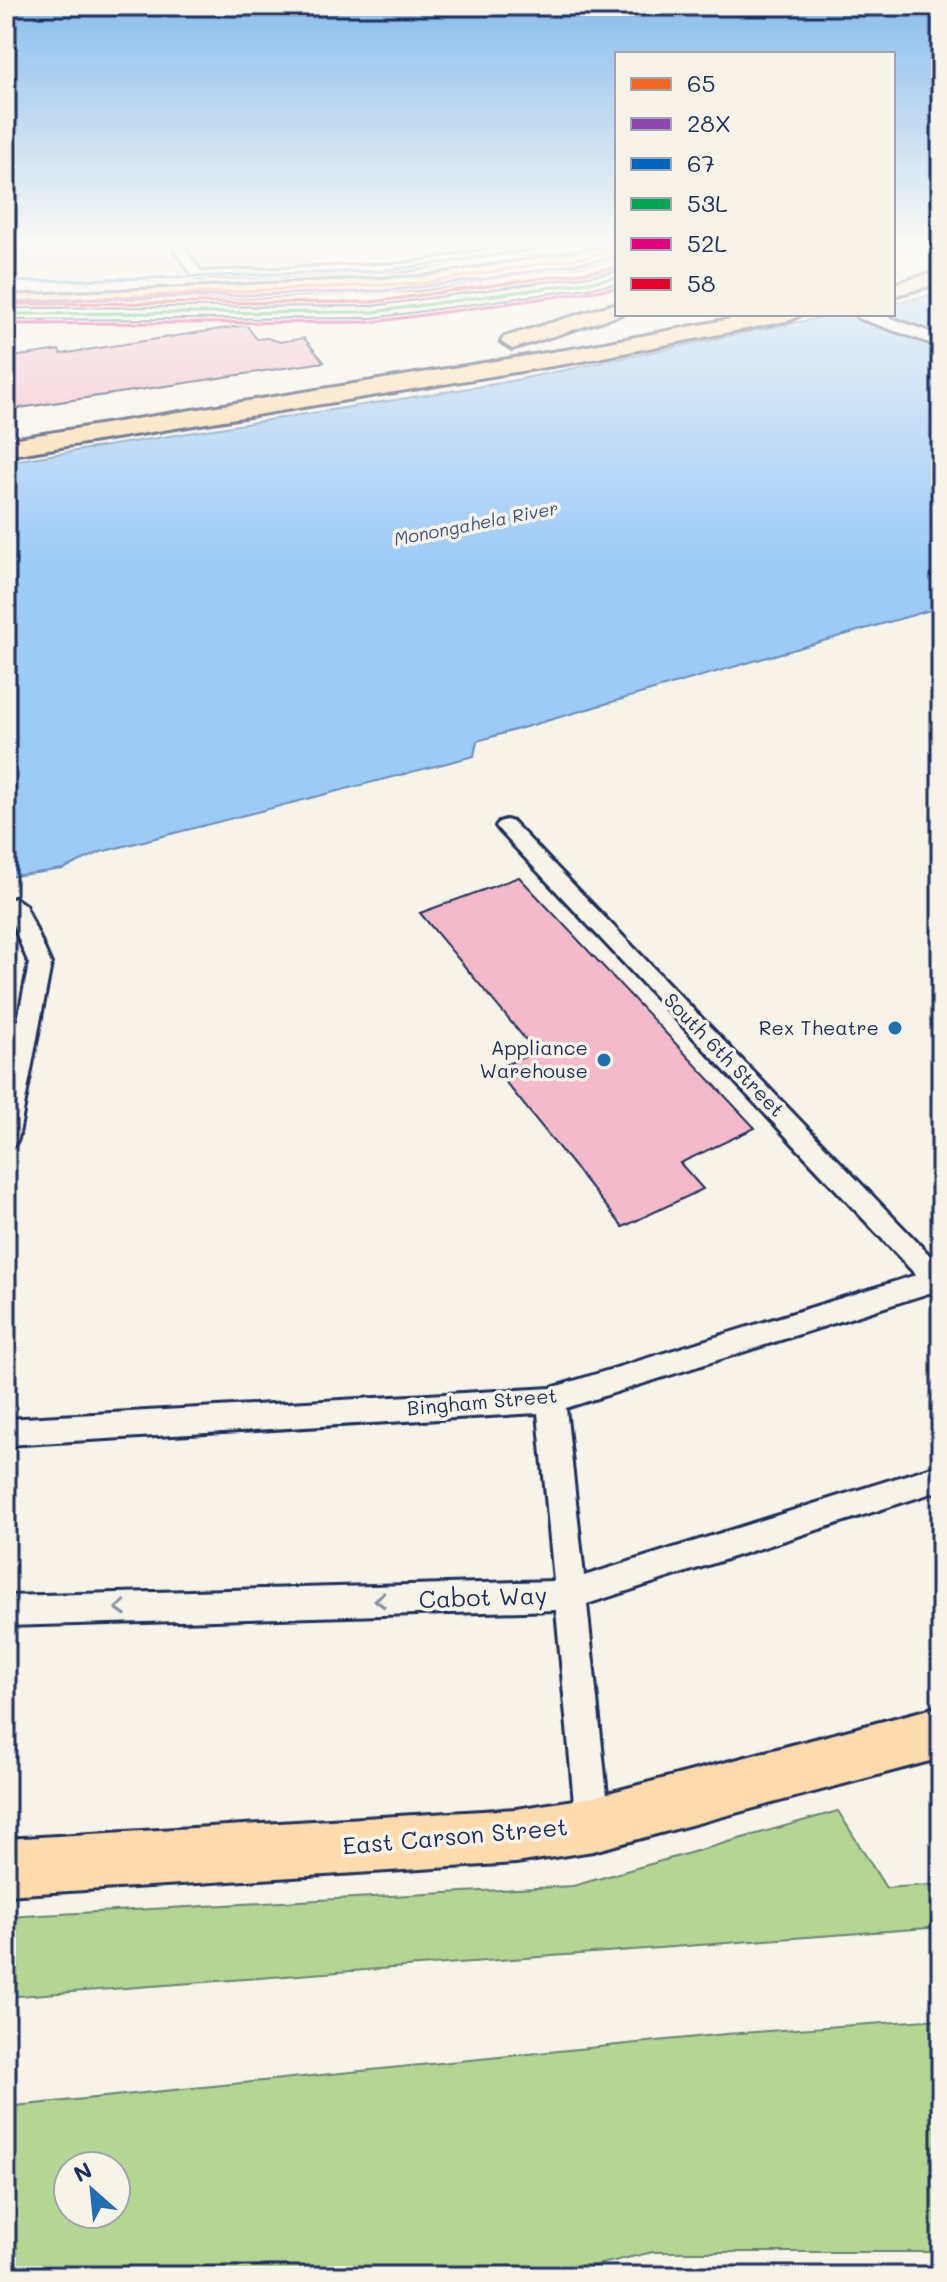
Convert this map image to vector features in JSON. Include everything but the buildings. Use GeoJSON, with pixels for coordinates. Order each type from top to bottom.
{"type":"FeatureCollection","features":[{"type":"Feature","properties":{"kind":"highway"},"geometry":{"type":"LineString","coordinates":[[6,434],[429,363],[470,352]]}},
{"type":"Feature","properties":{"kind":"highway"},"geometry":{"type":"LineString","coordinates":[[6,448],[591,352]]}},
{"type":"Feature","properties":{"kind":"main road","name":"East Carson Street"},"geometry":{"type":"LineString","coordinates":[[6,1867],[516,1836],[593,1824],[941,1732]]}},
{"type":"Feature","properties":{"kind":"street","name":"South 6th Street"},"geometry":{"type":"LineString","coordinates":[[506,826],[940,1281]]}},
{"type":"Feature","properties":{"kind":"street"},"geometry":{"type":"LineString","coordinates":[[6,1139],[40,964],[15,905]]}},
{"type":"Feature","properties":{"kind":"street","name":"Bingham Street"},"geometry":{"type":"LineString","coordinates":[[6,1432],[551,1400],[940,1281]]}},
{"type":"Feature","properties":{"kind":"street"},"geometry":{"type":"LineString","coordinates":[[551,1400],[593,1824]]}},
{"type":"Feature","properties":{"kind":"street","name":"Cabot Way"},"geometry":{"type":"LineString","coordinates":[[6,1611],[570,1595],[941,1477]]}},
{"type":"Feature","properties":{"kind":"green space"},"geometry":{"type":"Polygon","coordinates":[[[838,1811],[886,1888],[941,1884],[941,1927],[6,1997],[6,1917],[573,1886],[838,1811]]]}},
{"type":"Feature","properties":{"kind":"green space"},"geometry":{"type":"Polygon","coordinates":[[[941,2019],[941,2252],[653,2252],[549,2276],[6,2276],[6,2107],[726,2034],[941,2019]]]}},
{"type":"Feature","properties":{"kind":"water","name":"Monongahela River"},"geometry":{"type":"Polygon","coordinates":[[[650,352],[941,352],[941,607],[477,741],[474,756],[101,852],[63,869],[6,877],[6,462],[501,383],[650,352]]]}},
{"type":"Feature","properties":{"kind":"place","name":"Rex Theatre"},"geometry":{"type":"Point","coordinates":[895,1028]}},
{"type":"Feature","properties":{"kind":"place","name":"Appliance Warehouse"},"geometry":{"type":"Point","coordinates":[604,1060]}}]}
